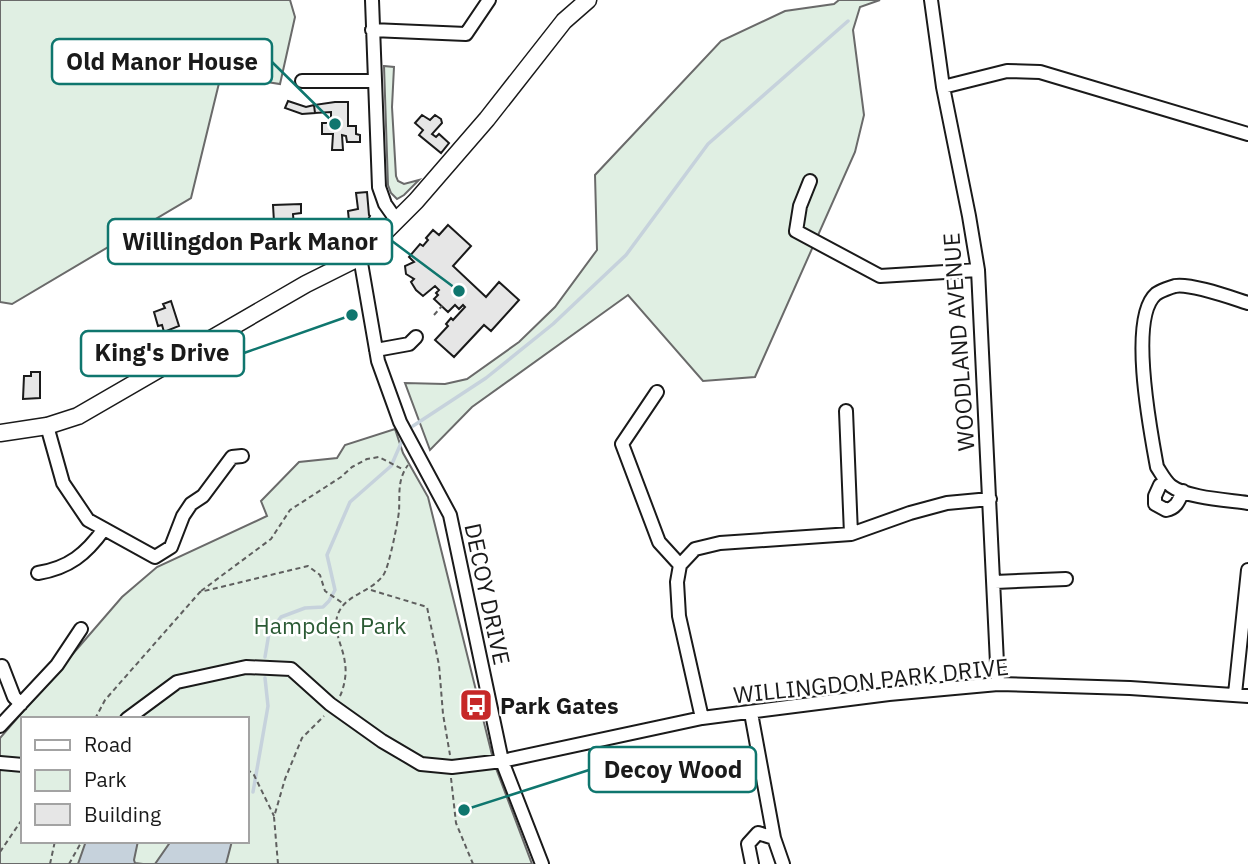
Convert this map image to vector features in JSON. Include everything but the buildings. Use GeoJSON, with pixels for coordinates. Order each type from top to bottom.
{"type":"FeatureCollection","features":[{"type":"Feature","properties":{"kind":"main road"},"geometry":{"type":"LineString","coordinates":[[0,433],[47,426],[78,416],[306,284],[360,257],[397,221],[487,119],[564,20],[588,0]]}},
{"type":"Feature","properties":{"kind":"street"},"geometry":{"type":"LineString","coordinates":[[372,0],[379,187],[385,204],[397,221]]}},
{"type":"Feature","properties":{"kind":"street"},"geometry":{"type":"LineString","coordinates":[[372,30],[466,34],[489,0]]}},
{"type":"Feature","properties":{"kind":"street","name":"WOODLAND AVENUE"},"geometry":{"type":"LineString","coordinates":[[931,0],[943,87],[978,270],[998,684]]}},
{"type":"Feature","properties":{"kind":"street"},"geometry":{"type":"LineString","coordinates":[[943,87],[1007,71],[1040,72],[1248,134]]}},
{"type":"Feature","properties":{"kind":"street"},"geometry":{"type":"LineString","coordinates":[[302,81],[374,81]]}},
{"type":"Feature","properties":{"kind":"street"},"geometry":{"type":"LineString","coordinates":[[810,181],[800,206],[796,231],[880,276],[978,270]]}},
{"type":"Feature","properties":{"kind":"street","name":"DECOY DRIVE"},"geometry":{"type":"LineString","coordinates":[[360,257],[376,350],[400,422],[450,516],[502,761],[542,864]]}},
{"type":"Feature","properties":{"kind":"street"},"geometry":{"type":"LineString","coordinates":[[1248,303],[1177,285],[1155,295],[1149,305],[1145,322],[1142,363],[1157,467],[1166,482],[1183,491],[1248,503]]}},
{"type":"Feature","properties":{"kind":"street"},"geometry":{"type":"LineString","coordinates":[[376,350],[409,344],[416,337]]}},
{"type":"Feature","properties":{"kind":"street"},"geometry":{"type":"LineString","coordinates":[[657,392],[622,443],[659,541],[680,565]]}},
{"type":"Feature","properties":{"kind":"street"},"geometry":{"type":"LineString","coordinates":[[846,411],[851,534]]}},
{"type":"Feature","properties":{"kind":"street"},"geometry":{"type":"LineString","coordinates":[[47,426],[63,483],[88,520],[155,557],[171,547],[183,516],[191,505],[203,496],[232,457],[242,456]]}},
{"type":"Feature","properties":{"kind":"street"},"geometry":{"type":"LineString","coordinates":[[1166,482],[1160,485],[1155,496],[1155,504],[1166,510],[1178,504],[1183,491]]}},
{"type":"Feature","properties":{"kind":"street"},"geometry":{"type":"LineString","coordinates":[[702,718],[679,616],[677,582],[680,565],[695,549],[720,543],[851,534],[947,503],[990,499]]}},
{"type":"Feature","properties":{"kind":"street"},"geometry":{"type":"LineString","coordinates":[[38,573],[58,570],[66,562],[89,551],[104,529]]}},
{"type":"Feature","properties":{"kind":"street"},"geometry":{"type":"LineString","coordinates":[[1241,695],[1248,570]]}},
{"type":"Feature","properties":{"kind":"street"},"geometry":{"type":"LineString","coordinates":[[995,582],[1066,579]]}},
{"type":"Feature","properties":{"kind":"street"},"geometry":{"type":"LineString","coordinates":[[0,726],[57,665],[81,629]]}},
{"type":"Feature","properties":{"kind":"street"},"geometry":{"type":"LineString","coordinates":[[2,666],[15,697],[21,704]]}},
{"type":"Feature","properties":{"kind":"street","name":"WILLINGDON PARK DRIVE"},"geometry":{"type":"LineString","coordinates":[[130,717],[177,682],[246,667],[291,669],[335,708],[382,741],[421,764],[452,767],[502,761],[702,718],[888,694],[998,684],[1241,695]]}},
{"type":"Feature","properties":{"kind":"street"},"geometry":{"type":"LineString","coordinates":[[751,713],[774,838],[783,864]]}},
{"type":"Feature","properties":{"kind":"street"},"geometry":{"type":"LineString","coordinates":[[0,763],[21,765]]}},
{"type":"Feature","properties":{"kind":"street"},"geometry":{"type":"LineString","coordinates":[[752,864],[748,844],[758,833],[774,838]]}},
{"type":"Feature","properties":{"kind":"path"},"geometry":{"type":"LineString","coordinates":[[434,315],[442,306]]}},
{"type":"Feature","properties":{"kind":"path"},"geometry":{"type":"LineString","coordinates":[[274,817],[285,779],[302,738],[318,720],[335,708],[343,691],[345,664],[338,644],[337,616],[353,596],[370,590],[384,573],[399,512],[398,494],[404,470],[416,452]]}},
{"type":"Feature","properties":{"kind":"path"},"geometry":{"type":"LineString","coordinates":[[96,717],[105,700],[200,592],[271,539],[290,510],[367,459],[379,457],[404,470]]}},
{"type":"Feature","properties":{"kind":"path"},"geometry":{"type":"LineString","coordinates":[[200,592],[308,566],[320,575],[325,592],[346,605]]}},
{"type":"Feature","properties":{"kind":"path"},"geometry":{"type":"LineString","coordinates":[[370,590],[427,607],[439,665],[456,823],[473,864]]}},
{"type":"Feature","properties":{"kind":"path"},"geometry":{"type":"LineString","coordinates":[[248,770],[261,787],[274,817],[278,864]]}},
{"type":"Feature","properties":{"kind":"path"},"geometry":{"type":"LineString","coordinates":[[0,852],[21,821]]}},
{"type":"Feature","properties":{"kind":"path"},"geometry":{"type":"LineString","coordinates":[[50,864],[55,843]]}},
{"type":"Feature","properties":{"kind":"path"},"geometry":{"type":"LineString","coordinates":[[69,864],[81,843]]}},
{"type":"Feature","properties":{"kind":"green space"},"geometry":{"type":"Polygon","coordinates":[[[0,0],[290,0],[295,17],[280,84],[221,75],[191,198],[12,304],[0,302],[0,0]]]}},
{"type":"Feature","properties":{"kind":"green space"},"geometry":{"type":"Polygon","coordinates":[[[839,0],[880,0],[860,7],[853,30],[864,115],[855,152],[755,377],[703,381],[628,295],[472,407],[430,450],[405,383],[445,384],[467,379],[519,342],[555,307],[597,250],[595,175],[721,41],[785,11],[834,4],[839,0]]]}},
{"type":"Feature","properties":{"kind":"green space"},"geometry":{"type":"Polygon","coordinates":[[[384,66],[394,67],[392,107],[396,176],[398,181],[404,184],[419,180],[397,199],[388,185],[384,66]]]}},
{"type":"Feature","properties":{"kind":"green space","name":"Hampden Park"},"geometry":{"type":"Polygon","coordinates":[[[395,429],[403,453],[428,497],[494,763],[532,864],[0,864],[0,738],[122,597],[157,567],[267,516],[261,501],[299,462],[337,458],[345,445],[395,429]]]}},
{"type":"Feature","properties":{"kind":"shaded area"},"geometry":{"type":"Polygon","coordinates":[[[85,843],[138,843],[134,860],[135,863],[143,864],[78,864],[85,843]]]}},
{"type":"Feature","properties":{"kind":"shaded area"},"geometry":{"type":"Polygon","coordinates":[[[170,843],[231,843],[226,864],[155,864],[170,843]]]}},
{"type":"Feature","properties":{"kind":"waterway"},"geometry":{"type":"LineString","coordinates":[[413,426],[486,378],[553,324],[626,255],[708,144],[848,21]]}},
{"type":"Feature","properties":{"kind":"waterway"},"geometry":{"type":"LineString","coordinates":[[265,657],[269,633],[281,617],[305,608],[323,607],[329,601],[335,590],[327,555],[350,502],[391,466],[402,441]]}},
{"type":"Feature","properties":{"kind":"waterway"},"geometry":{"type":"LineString","coordinates":[[253,792],[268,706],[265,678]]}},
{"type":"Feature","properties":{"kind":"place","name":"Old Manor House"},"geometry":{"type":"Point","coordinates":[335,124]}},
{"type":"Feature","properties":{"kind":"place","name":"Willingdon Park Manor"},"geometry":{"type":"Point","coordinates":[459,291]}},
{"type":"Feature","properties":{"kind":"place","name":"King's Drive"},"geometry":{"type":"Point","coordinates":[352,315]}},
{"type":"Feature","properties":{"kind":"place","name":"Park Gates"},"geometry":{"type":"Point","coordinates":[476,705]}},
{"type":"Feature","properties":{"kind":"place","name":"Decoy Wood"},"geometry":{"type":"Point","coordinates":[464,810]}}]}
